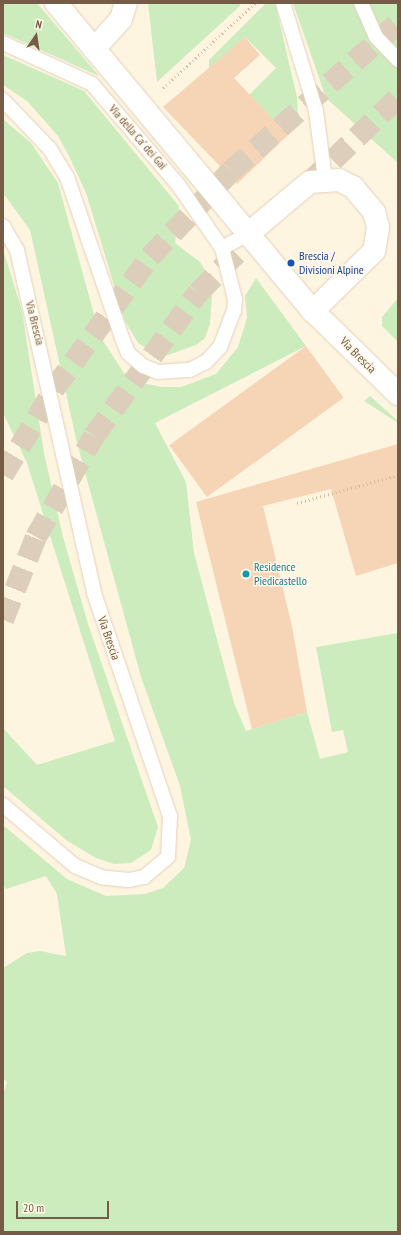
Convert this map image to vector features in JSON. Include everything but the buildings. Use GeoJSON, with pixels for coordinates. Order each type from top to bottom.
{"type":"FeatureCollection","features":[{"type":"Feature","properties":{"kind":"street","name":"Via Brescia"},"geometry":{"type":"LineString","coordinates":[[56,3],[313,311],[398,394]]}},
{"type":"Feature","properties":{"kind":"street"},"geometry":{"type":"LineString","coordinates":[[94,49],[121,19],[126,3]]}},
{"type":"Feature","properties":{"kind":"street"},"geometry":{"type":"LineString","coordinates":[[248,234],[310,182],[325,179],[339,180],[353,187],[370,207],[378,226],[378,241],[374,251],[313,311]]}},
{"type":"Feature","properties":{"kind":"lane"},"geometry":{"type":"LineString","coordinates":[[283,3],[316,111],[325,179]]}},
{"type":"Feature","properties":{"kind":"lane"},"geometry":{"type":"LineString","coordinates":[[361,3],[376,37],[398,60]]}},
{"type":"Feature","properties":{"kind":"lane","name":"Via della Ca' dei Gai"},"geometry":{"type":"LineString","coordinates":[[3,43],[92,84],[179,186],[222,248]]}},
{"type":"Feature","properties":{"kind":"lane"},"geometry":{"type":"LineString","coordinates":[[3,100],[50,149],[67,177],[128,354],[143,366],[158,372],[190,370],[206,362],[220,347],[234,311],[235,299],[222,248],[248,234]]}},
{"type":"Feature","properties":{"kind":"lane","name":"Via Brescia"},"geometry":{"type":"LineString","coordinates":[[3,226],[19,258],[94,593],[170,816],[168,857],[144,877],[128,880],[101,878],[75,866],[3,805]]}},
{"type":"Feature","properties":{"kind":"path"},"geometry":{"type":"LineString","coordinates":[[160,90],[256,3]]}},
{"type":"Feature","properties":{"kind":"path"},"geometry":{"type":"LineString","coordinates":[[298,503],[398,475]]}},
{"type":"Feature","properties":{"kind":"green space"},"geometry":{"type":"Polygon","coordinates":[[[3,3],[37,3],[99,76],[3,33],[3,3]]]}},
{"type":"Feature","properties":{"kind":"green space"},"geometry":{"type":"Polygon","coordinates":[[[148,3],[239,3],[240,6],[157,82],[148,3]]]}},
{"type":"Feature","properties":{"kind":"green space"},"geometry":{"type":"Polygon","coordinates":[[[266,3],[275,3],[297,97],[298,116],[294,127],[288,135],[264,110],[209,135],[276,68],[245,37],[209,69],[209,60],[266,3]]]}},
{"type":"Feature","properties":{"kind":"green space"},"geometry":{"type":"Polygon","coordinates":[[[293,3],[398,3],[398,163],[326,98],[293,3]]]}},
{"type":"Feature","properties":{"kind":"green space"},"geometry":{"type":"Polygon","coordinates":[[[3,55],[84,91],[179,206],[175,243],[200,262],[206,272],[204,290],[212,295],[210,324],[205,338],[196,345],[168,355],[155,353],[138,343],[125,321],[86,193],[69,156],[58,136],[27,101],[3,85],[3,55]]]}},
{"type":"Feature","properties":{"kind":"green space"},"geometry":{"type":"Polygon","coordinates":[[[3,119],[31,143],[58,183],[100,336],[124,373],[142,383],[162,387],[181,387],[216,374],[238,347],[247,318],[245,296],[256,278],[306,346],[155,423],[186,482],[194,553],[234,703],[246,731],[307,712],[320,759],[348,752],[343,730],[332,732],[316,647],[398,633],[398,1232],[3,1232],[3,1096],[7,1082],[3,1078],[3,968],[27,953],[40,951],[66,956],[57,894],[46,876],[6,889],[3,885],[3,825],[67,879],[106,896],[145,894],[163,888],[184,868],[191,840],[180,786],[141,677],[77,443],[30,230],[3,193],[3,119]]]}},
{"type":"Feature","properties":{"kind":"green space"},"geometry":{"type":"Polygon","coordinates":[[[3,249],[22,311],[44,453],[63,537],[88,624],[158,827],[151,850],[131,863],[114,864],[96,858],[66,840],[3,786],[3,728],[37,765],[115,741],[27,463],[3,413],[3,249]]]}},
{"type":"Feature","properties":{"kind":"green space"},"geometry":{"type":"Polygon","coordinates":[[[398,298],[398,342],[382,326],[382,317],[398,298]]]}},
{"type":"Feature","properties":{"kind":"green space"},"geometry":{"type":"Polygon","coordinates":[[[370,396],[398,421],[398,423],[364,401],[370,396]]]}},
{"type":"Feature","properties":{"kind":"tunnel"},"geometry":{"type":"LineString","coordinates":[[3,475],[54,389],[150,257],[231,171],[398,23]]}},
{"type":"Feature","properties":{"kind":"tunnel"},"geometry":{"type":"LineString","coordinates":[[309,183],[398,98]]}},
{"type":"Feature","properties":{"kind":"tunnel"},"geometry":{"type":"LineString","coordinates":[[3,620],[36,537],[94,436],[198,293],[265,224]]}},
{"type":"Feature","properties":{"kind":"place","name":"Brescia / Divisioni Alpine"},"geometry":{"type":"Point","coordinates":[291,263]}},
{"type":"Feature","properties":{"kind":"place","name":"Residence Piedicastello"},"geometry":{"type":"Point","coordinates":[246,574]}}]}
